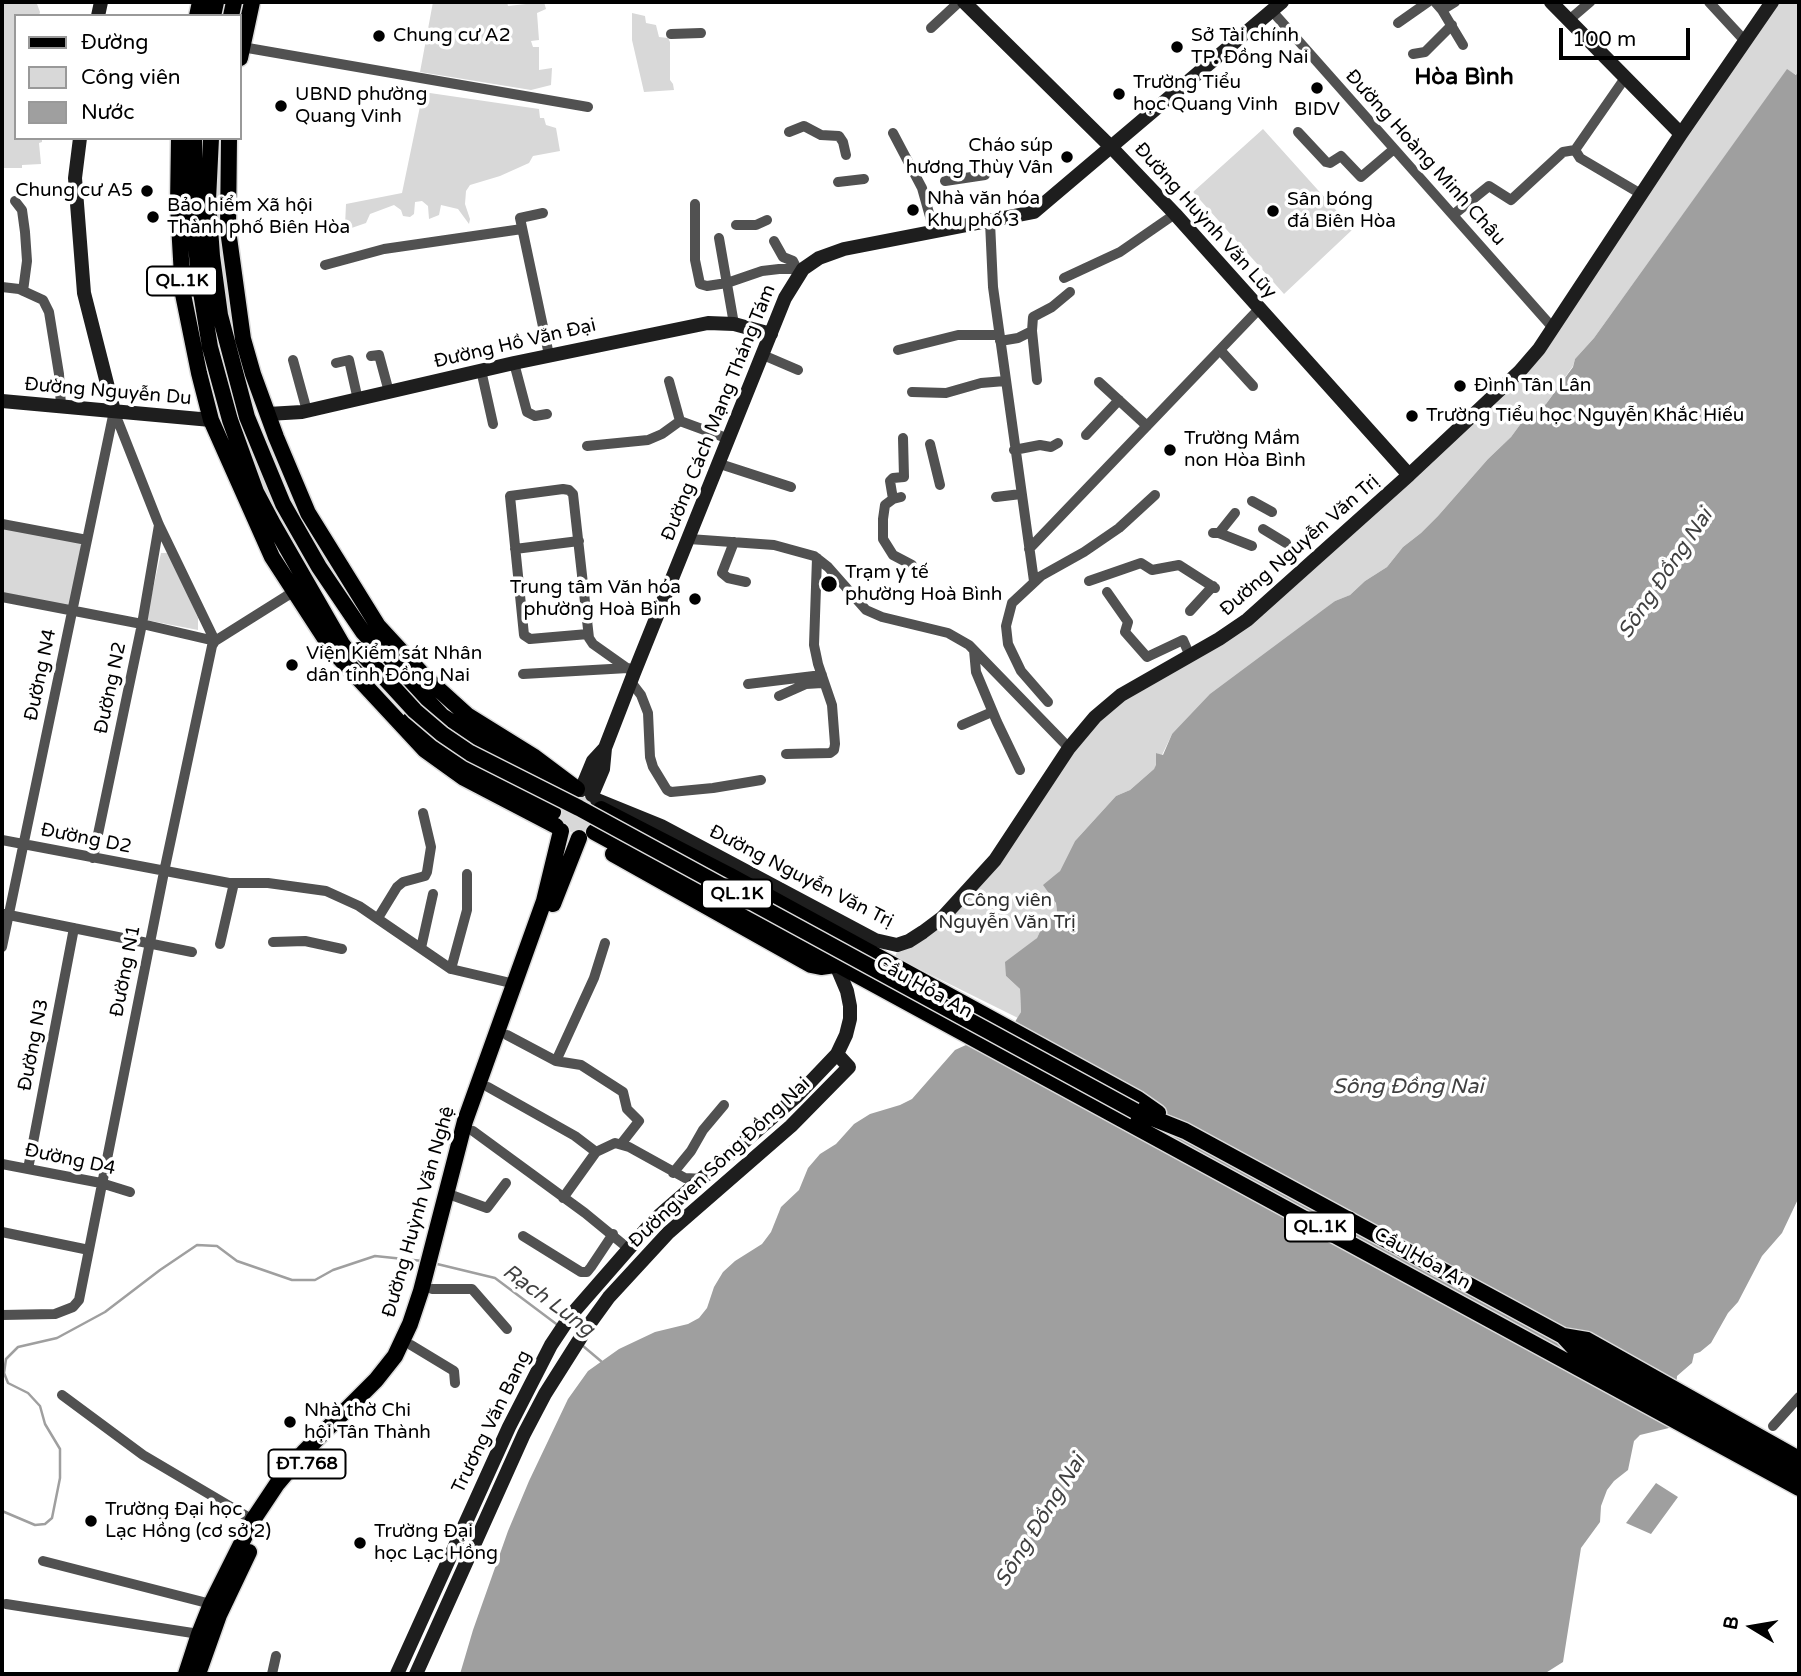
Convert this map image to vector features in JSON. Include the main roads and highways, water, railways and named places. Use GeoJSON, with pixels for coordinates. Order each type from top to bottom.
{"type":"FeatureCollection","features":[{"type":"Feature","properties":{"kind":"main road"},"geometry":{"type":"LineString","coordinates":[[242,47],[252,2]]}},
{"type":"Feature","properties":{"kind":"main road","name":"QL.1K"},"geometry":{"type":"LineString","coordinates":[[178,140],[177,206],[183,294],[211,420],[255,522],[293,592],[347,646]]}},
{"type":"Feature","properties":{"kind":"main road","name":"QL.1K"},"geometry":{"type":"LineString","coordinates":[[194,140],[194,219],[199,279],[210,347],[230,419],[256,492],[331,624],[425,750],[464,778],[557,823]]}},
{"type":"Feature","properties":{"kind":"main road","name":"QL.1K"},"geometry":{"type":"LineString","coordinates":[[211,140],[208,200],[215,285],[228,348],[247,417],[283,504],[319,567],[365,635],[442,716],[585,796],[644,824],[669,844]]}},
{"type":"Feature","properties":{"kind":"main road","name":"QL.1K"},"geometry":{"type":"LineString","coordinates":[[229,140],[227,191],[232,271],[243,340],[268,414],[309,513],[378,626],[425,677],[467,715],[533,756],[585,796]]}},
{"type":"Feature","properties":{"kind":"main road"},"geometry":{"type":"LineString","coordinates":[[211,420],[268,414]]}},
{"type":"Feature","properties":{"kind":"main road"},"geometry":{"type":"LineString","coordinates":[[319,567],[333,554]]}},
{"type":"Feature","properties":{"kind":"main road"},"geometry":{"type":"LineString","coordinates":[[293,592],[305,580]]}},
{"type":"Feature","properties":{"kind":"main road","name":"QL.1K"},"geometry":{"type":"LineString","coordinates":[[347,646],[349,611]]}},
{"type":"Feature","properties":{"kind":"main road","name":"Cầu Hóa An"},"geometry":{"type":"LineString","coordinates":[[347,646],[415,710],[470,753],[579,808],[1135,1111],[1185,1131]]}},
{"type":"Feature","properties":{"kind":"main road"},"geometry":{"type":"LineString","coordinates":[[585,796],[600,820],[585,835],[569,836],[557,823],[559,798],[585,796]]}},
{"type":"Feature","properties":{"kind":"main road","name":"Đường Huỳnh Văn Nghệ"},"geometry":{"type":"LineString","coordinates":[[198,1674],[219,1615],[280,1487],[381,1389],[398,1368],[425,1314],[432,1289],[433,1263],[465,1121],[547,890],[557,823]]}},
{"type":"Feature","properties":{"kind":"main road","name":"QL.1K"},"geometry":{"type":"LineString","coordinates":[[585,835],[657,866],[838,966]]}},
{"type":"Feature","properties":{"kind":"main road","name":"QL.1K"},"geometry":{"type":"LineString","coordinates":[[585,835],[811,965],[838,966]]}},
{"type":"Feature","properties":{"kind":"main road","name":"Đường Huỳnh Văn Nghệ"},"geometry":{"type":"LineString","coordinates":[[198,1674],[198,1633],[253,1520],[310,1445],[376,1380],[395,1356],[410,1324],[433,1263],[473,1131],[552,904],[585,835]]}},
{"type":"Feature","properties":{"kind":"main road"},"geometry":{"type":"LineString","coordinates":[[657,866],[669,844]]}},
{"type":"Feature","properties":{"kind":"main road","name":"Cầu Hóa An"},"geometry":{"type":"LineString","coordinates":[[669,844],[1138,1099],[1185,1131],[1563,1336],[1576,1350],[1799,1471]]}},
{"type":"Feature","properties":{"kind":"main road","name":"Cầu Hóa An"},"geometry":{"type":"LineString","coordinates":[[838,966],[1799,1488]]}},
{"type":"Feature","properties":{"kind":"main road","name":"Cầu Hóa An"},"geometry":{"type":"LineString","coordinates":[[1563,1336],[1587,1340],[1799,1459]]}},
{"type":"Feature","properties":{"kind":"water","name":"Sông Đồng Nai"},"geometry":{"type":"Polygon","coordinates":[[[1787,69],[1796,75],[1799,71],[1799,1197],[1782,1233],[1762,1256],[1738,1302],[1728,1313],[1711,1343],[1694,1354],[1692,1363],[1677,1376],[1673,1427],[1640,1435],[1634,1441],[1628,1470],[1607,1490],[1601,1506],[1600,1522],[1581,1548],[1563,1662],[1544,1674],[460,1674],[508,1531],[529,1481],[568,1399],[588,1371],[619,1349],[655,1332],[688,1324],[699,1318],[707,1308],[714,1287],[723,1272],[762,1244],[771,1232],[781,1207],[799,1190],[808,1168],[820,1154],[836,1144],[854,1124],[870,1114],[912,1099],[955,1050],[982,1042],[1013,1025],[1021,1012],[1020,989],[1006,976],[1005,962],[1037,938],[1044,923],[1057,913],[1056,903],[1043,885],[1060,871],[1075,841],[1116,796],[1130,790],[1154,769],[1156,753],[1163,755],[1172,734],[1210,694],[1335,601],[1350,595],[1365,581],[1387,567],[1403,547],[1438,516],[1522,422],[1546,404],[1573,367],[1575,359],[1594,338],[1787,69]]]}},
{"type":"Feature","properties":{"kind":"water"},"geometry":{"type":"Polygon","coordinates":[[[1656,1483],[1678,1497],[1651,1534],[1626,1523],[1656,1483]]]}},
{"type":"Feature","properties":{"kind":"waterway","name":"Rạch Lung"},"geometry":{"type":"LineString","coordinates":[[2,1511],[35,1525],[45,1524],[52,1518],[60,1478],[60,1449],[45,1424],[40,1406],[28,1393],[8,1383],[4,1373],[6,1359],[18,1347],[57,1338],[105,1312],[197,1245],[217,1246],[237,1261],[292,1280],[315,1280],[333,1270],[375,1256],[423,1261]]}},
{"type":"Feature","properties":{"kind":"waterway","name":"Rạch Lung"},"geometry":{"type":"LineString","coordinates":[[433,1263],[495,1278],[559,1326]]}},
{"type":"Feature","properties":{"kind":"waterway","name":"Rạch Lung"},"geometry":{"type":"LineString","coordinates":[[583,1346],[602,1362]]}},
{"type":"Feature","properties":{"kind":"place","name":"Chung cư A2"},"geometry":{"type":"Point","coordinates":[379,36]}},
{"type":"Feature","properties":{"kind":"place","name":"Sở Tài chính TP. Đồng Nai"},"geometry":{"type":"Point","coordinates":[1177,47]}},
{"type":"Feature","properties":{"kind":"place","name":"BIDV"},"geometry":{"type":"Point","coordinates":[1317,88]}},
{"type":"Feature","properties":{"kind":"place","name":"Trường Tiểu học Quang Vinh"},"geometry":{"type":"Point","coordinates":[1119,94]}},
{"type":"Feature","properties":{"kind":"place","name":"UBND phường Quang Vinh"},"geometry":{"type":"Point","coordinates":[281,106]}},
{"type":"Feature","properties":{"kind":"place","name":"Cháo súp hương Thùy Vân"},"geometry":{"type":"Point","coordinates":[1067,157]}},
{"type":"Feature","properties":{"kind":"place","name":"Chung cư A5"},"geometry":{"type":"Point","coordinates":[147,191]}},
{"type":"Feature","properties":{"kind":"place","name":"Nhà văn hóa Khu phố 3"},"geometry":{"type":"Point","coordinates":[913,210]}},
{"type":"Feature","properties":{"kind":"place","name":"Sân bóng đá Biên Hòa"},"geometry":{"type":"Point","coordinates":[1273,211]}},
{"type":"Feature","properties":{"kind":"place","name":"Bảo hiểm Xã hội Thành phố Biên Hòa"},"geometry":{"type":"Point","coordinates":[153,217]}},
{"type":"Feature","properties":{"kind":"place","name":"Đình Tân Lân"},"geometry":{"type":"Point","coordinates":[1460,386]}},
{"type":"Feature","properties":{"kind":"place","name":"Trường Tiểu học Nguyễn Khắc Hiếu"},"geometry":{"type":"Point","coordinates":[1412,416]}},
{"type":"Feature","properties":{"kind":"place","name":"Trường Mầm non Hòa Bình"},"geometry":{"type":"Point","coordinates":[1170,450]}},
{"type":"Feature","properties":{"kind":"place","name":"Trạm y tế phường Hoà Bình"},"geometry":{"type":"Point","coordinates":[829,584]}},
{"type":"Feature","properties":{"kind":"place","name":"Trung tâm Văn hóa phường Hoà Bình"},"geometry":{"type":"Point","coordinates":[695,599]}},
{"type":"Feature","properties":{"kind":"place","name":"Viện Kiểm sát Nhân dân tỉnh Đồng Nai"},"geometry":{"type":"Point","coordinates":[292,665]}},
{"type":"Feature","properties":{"kind":"place","name":"Nhà thờ Chi hội Tân Thành"},"geometry":{"type":"Point","coordinates":[290,1422]}},
{"type":"Feature","properties":{"kind":"place","name":"Trường Đại học Lạc Hồng (cơ sở 2)"},"geometry":{"type":"Point","coordinates":[91,1521]}},
{"type":"Feature","properties":{"kind":"place","name":"Trường Đại học Lạc Hồng"},"geometry":{"type":"Point","coordinates":[360,1543]}},
{"type":"Feature","properties":{"kind":"district","name":"Hòa Bình"},"geometry":{"type":"Point","coordinates":[1464,78]}},
{"type":"Feature","properties":{"kind":"park label","name":"Công viên Nguyễn Văn Trị"},"geometry":{"type":"Point","coordinates":[1007,912]}}]}
